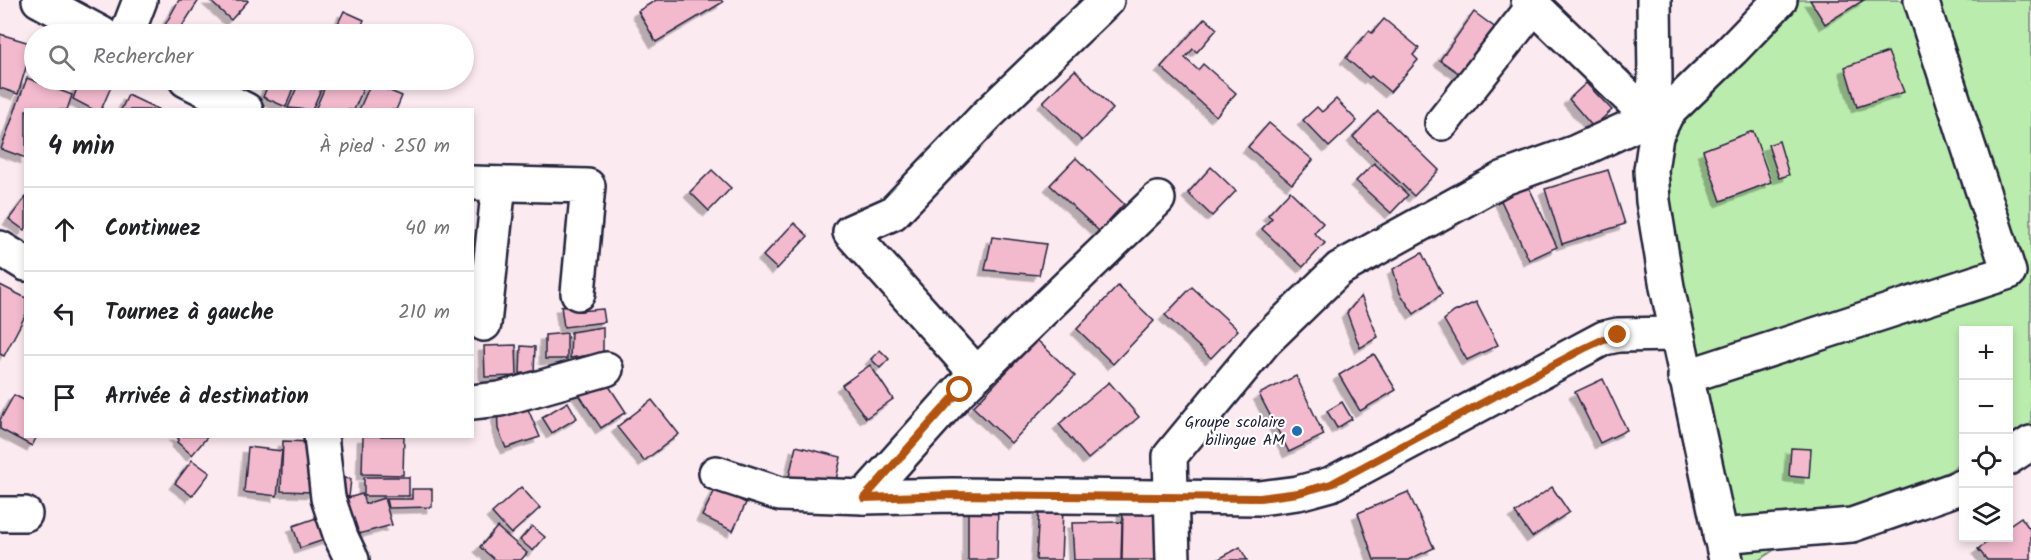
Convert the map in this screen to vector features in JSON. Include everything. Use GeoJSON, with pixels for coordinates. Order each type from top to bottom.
{"type":"FeatureCollection","features":[{"type":"Feature","properties":{"kind":"street"},"geometry":{"type":"LineString","coordinates":[[39,0],[83,24]]}},
{"type":"Feature","properties":{"kind":"street"},"geometry":{"type":"LineString","coordinates":[[131,24],[140,0]]}},
{"type":"Feature","properties":{"kind":"street"},"geometry":{"type":"LineString","coordinates":[[977,374],[850,232],[893,213],[987,115],[1107,0]]}},
{"type":"Feature","properties":{"kind":"street"},"geometry":{"type":"LineString","coordinates":[[1654,0],[1654,80],[1658,115],[1651,170],[1653,201],[1666,287],[1723,548],[1852,525],[1959,488]]}},
{"type":"Feature","properties":{"kind":"street"},"geometry":{"type":"LineString","coordinates":[[1173,560],[1170,456],[1265,341],[1339,269],[1504,178],[1576,152],[1658,115],[1732,50],[1780,0]]}},
{"type":"Feature","properties":{"kind":"street"},"geometry":{"type":"LineString","coordinates":[[1685,376],[2020,268],[1921,0]]}},
{"type":"Feature","properties":{"kind":"street"},"geometry":{"type":"LineString","coordinates":[[1442,123],[1531,3],[1658,115]]}},
{"type":"Feature","properties":{"kind":"street"},"geometry":{"type":"LineString","coordinates":[[206,90],[242,108]]}},
{"type":"Feature","properties":{"kind":"street"},"geometry":{"type":"LineString","coordinates":[[484,324],[486,183],[588,186],[578,293]]}},
{"type":"Feature","properties":{"kind":"street"},"geometry":{"type":"LineString","coordinates":[[864,498],[960,390],[1158,199]]}},
{"type":"Feature","properties":{"kind":"street"},"geometry":{"type":"LineString","coordinates":[[0,248],[24,263]]}},
{"type":"Feature","properties":{"kind":"street"},"geometry":{"type":"LineString","coordinates":[[1618,335],[1666,287]]}},
{"type":"Feature","properties":{"kind":"street"},"geometry":{"type":"LineString","coordinates":[[716,473],[780,494],[864,498],[952,495],[1260,498],[1298,493],[1331,484],[1604,339],[1618,335],[1676,334]]}},
{"type":"Feature","properties":{"kind":"street"},"geometry":{"type":"LineString","coordinates":[[474,402],[500,399],[606,369]]}},
{"type":"Feature","properties":{"kind":"street"},"geometry":{"type":"LineString","coordinates":[[321,438],[328,498],[341,537],[352,560]]}},
{"type":"Feature","properties":{"kind":"street"},"geometry":{"type":"LineString","coordinates":[[2013,455],[2031,443]]}},
{"type":"Feature","properties":{"kind":"green space"},"geometry":{"type":"Polygon","coordinates":[[[1799,0],[2031,0],[2031,426],[2013,436],[2013,326],[1959,326],[1959,465],[1928,483],[1830,513],[1759,560],[1726,560],[1660,156],[1691,98],[1725,81],[1786,19],[1799,0]]]}},
{"type":"Feature","properties":{"kind":"building"},"geometry":{"type":"Polygon","coordinates":[[[179,0],[199,0],[183,24],[166,24],[179,0]]]}},
{"type":"Feature","properties":{"kind":"building"},"geometry":{"type":"Polygon","coordinates":[[[209,0],[247,0],[248,1],[231,20],[209,0]]]}},
{"type":"Feature","properties":{"kind":"building"},"geometry":{"type":"Polygon","coordinates":[[[656,0],[721,0],[723,2],[656,42],[638,11],[656,0]]]}},
{"type":"Feature","properties":{"kind":"building"},"geometry":{"type":"Polygon","coordinates":[[[1810,0],[1864,0],[1825,24],[1810,0]]]}},
{"type":"Feature","properties":{"kind":"building"},"geometry":{"type":"Polygon","coordinates":[[[344,11],[364,20],[362,24],[338,24],[344,11]]]}},
{"type":"Feature","properties":{"kind":"building"},"geometry":{"type":"Polygon","coordinates":[[[1474,12],[1501,32],[1467,79],[1440,60],[1474,12]]]}},
{"type":"Feature","properties":{"kind":"building"},"geometry":{"type":"Polygon","coordinates":[[[1205,18],[1217,29],[1197,52],[1193,49],[1185,58],[1198,70],[1203,64],[1236,93],[1216,116],[1161,67],[1205,18]]]}},
{"type":"Feature","properties":{"kind":"building"},"geometry":{"type":"Polygon","coordinates":[[[1384,19],[1419,48],[1413,55],[1418,60],[1390,92],[1346,58],[1369,31],[1372,33],[1384,19]]]}},
{"type":"Feature","properties":{"kind":"building"},"geometry":{"type":"Polygon","coordinates":[[[0,34],[24,41],[24,74],[18,94],[0,88],[0,34]]]}},
{"type":"Feature","properties":{"kind":"building"},"geometry":{"type":"Polygon","coordinates":[[[1888,52],[1904,92],[1857,107],[1845,67],[1888,52]]]}},
{"type":"Feature","properties":{"kind":"building"},"geometry":{"type":"Polygon","coordinates":[[[1075,70],[1113,109],[1082,141],[1043,102],[1075,70]]]}},
{"type":"Feature","properties":{"kind":"building"},"geometry":{"type":"Polygon","coordinates":[[[1586,83],[1612,110],[1593,127],[1569,99],[1586,83]]]}},
{"type":"Feature","properties":{"kind":"building"},"geometry":{"type":"Polygon","coordinates":[[[24,86],[24,90],[59,90],[72,95],[68,108],[24,108],[24,157],[1,149],[24,86]]]}},
{"type":"Feature","properties":{"kind":"building"},"geometry":{"type":"Polygon","coordinates":[[[76,90],[110,90],[102,108],[90,108],[73,99],[76,90]]]}},
{"type":"Feature","properties":{"kind":"building"},"geometry":{"type":"Polygon","coordinates":[[[230,90],[244,90],[240,96],[230,90]]]}},
{"type":"Feature","properties":{"kind":"building"},"geometry":{"type":"Polygon","coordinates":[[[266,90],[292,90],[286,107],[263,97],[266,90]]]}},
{"type":"Feature","properties":{"kind":"building"},"geometry":{"type":"Polygon","coordinates":[[[296,90],[321,90],[313,108],[288,108],[296,90]]]}},
{"type":"Feature","properties":{"kind":"building"},"geometry":{"type":"Polygon","coordinates":[[[324,90],[363,90],[355,108],[316,108],[324,90]]]}},
{"type":"Feature","properties":{"kind":"building"},"geometry":{"type":"Polygon","coordinates":[[[368,90],[388,90],[402,96],[397,108],[360,108],[368,90]]]}},
{"type":"Feature","properties":{"kind":"building"},"geometry":{"type":"Polygon","coordinates":[[[128,95],[156,108],[122,108],[128,95]]]}},
{"type":"Feature","properties":{"kind":"building"},"geometry":{"type":"Polygon","coordinates":[[[1336,99],[1357,121],[1329,147],[1303,120],[1317,107],[1322,112],[1336,99]]]}},
{"type":"Feature","properties":{"kind":"building"},"geometry":{"type":"Polygon","coordinates":[[[1378,111],[1439,170],[1414,196],[1353,137],[1378,111]]]}},
{"type":"Feature","properties":{"kind":"building"},"geometry":{"type":"Polygon","coordinates":[[[1269,123],[1313,160],[1292,184],[1248,147],[1269,123]]]}},
{"type":"Feature","properties":{"kind":"building"},"geometry":{"type":"Polygon","coordinates":[[[1753,131],[1771,182],[1721,201],[1703,150],[1753,131]]]}},
{"type":"Feature","properties":{"kind":"building"},"geometry":{"type":"Polygon","coordinates":[[[1779,141],[1789,175],[1779,178],[1768,145],[1779,141]]]}},
{"type":"Feature","properties":{"kind":"building"},"geometry":{"type":"Polygon","coordinates":[[[1076,158],[1124,204],[1099,231],[1050,185],[1076,158]]]}},
{"type":"Feature","properties":{"kind":"building"},"geometry":{"type":"Polygon","coordinates":[[[1374,163],[1408,195],[1391,213],[1356,181],[1374,163]]]}},
{"type":"Feature","properties":{"kind":"building"},"geometry":{"type":"Polygon","coordinates":[[[1211,167],[1236,191],[1212,216],[1188,193],[1211,167]]]}},
{"type":"Feature","properties":{"kind":"building"},"geometry":{"type":"Polygon","coordinates":[[[712,170],[731,188],[709,211],[690,192],[712,170]]]}},
{"type":"Feature","properties":{"kind":"building"},"geometry":{"type":"Polygon","coordinates":[[[1608,170],[1625,224],[1562,244],[1545,189],[1608,170]]]}},
{"type":"Feature","properties":{"kind":"building"},"geometry":{"type":"Polygon","coordinates":[[[1525,179],[1557,247],[1529,260],[1497,192],[1525,179]]]}},
{"type":"Feature","properties":{"kind":"building"},"geometry":{"type":"Polygon","coordinates":[[[1290,191],[1323,223],[1314,233],[1325,243],[1303,267],[1262,229],[1272,218],[1268,215],[1290,191]]]}},
{"type":"Feature","properties":{"kind":"building"},"geometry":{"type":"Polygon","coordinates":[[[24,200],[24,230],[9,219],[24,200]]]}},
{"type":"Feature","properties":{"kind":"building"},"geometry":{"type":"Polygon","coordinates":[[[794,223],[808,236],[777,269],[763,256],[794,223]]]}},
{"type":"Feature","properties":{"kind":"building"},"geometry":{"type":"Polygon","coordinates":[[[992,237],[1046,244],[1039,275],[985,270],[992,237]]]}},
{"type":"Feature","properties":{"kind":"building"},"geometry":{"type":"Polygon","coordinates":[[[1422,253],[1442,294],[1414,314],[1400,293],[1393,269],[1422,253]]]}},
{"type":"Feature","properties":{"kind":"building"},"geometry":{"type":"Polygon","coordinates":[[[0,285],[24,297],[24,318],[4,356],[0,354],[0,285]]]}},
{"type":"Feature","properties":{"kind":"building"},"geometry":{"type":"Polygon","coordinates":[[[1118,286],[1154,321],[1113,364],[1077,329],[1118,286]]]}},
{"type":"Feature","properties":{"kind":"building"},"geometry":{"type":"Polygon","coordinates":[[[1192,287],[1238,330],[1211,358],[1165,315],[1192,287]]]}},
{"type":"Feature","properties":{"kind":"building"},"geometry":{"type":"Polygon","coordinates":[[[1361,296],[1378,337],[1360,348],[1347,313],[1361,296]]]}},
{"type":"Feature","properties":{"kind":"building"},"geometry":{"type":"Polygon","coordinates":[[[1476,302],[1498,345],[1467,360],[1444,320],[1454,312],[1476,302]]]}},
{"type":"Feature","properties":{"kind":"building"},"geometry":{"type":"Polygon","coordinates":[[[579,304],[579,311],[603,309],[605,322],[564,327],[561,306],[579,304]]]}},
{"type":"Feature","properties":{"kind":"building"},"geometry":{"type":"Polygon","coordinates":[[[603,327],[603,353],[570,358],[571,332],[603,327]]]}},
{"type":"Feature","properties":{"kind":"building"},"geometry":{"type":"Polygon","coordinates":[[[567,333],[567,359],[545,359],[545,335],[567,333]]]}},
{"type":"Feature","properties":{"kind":"building"},"geometry":{"type":"Polygon","coordinates":[[[1037,340],[1075,376],[1011,443],[973,407],[1037,340]]]}},
{"type":"Feature","properties":{"kind":"building"},"geometry":{"type":"Polygon","coordinates":[[[516,345],[517,376],[485,377],[484,346],[516,345]]]}},
{"type":"Feature","properties":{"kind":"building"},"geometry":{"type":"Polygon","coordinates":[[[521,346],[535,347],[534,374],[520,373],[521,346]]]}},
{"type":"Feature","properties":{"kind":"building"},"geometry":{"type":"Polygon","coordinates":[[[880,350],[889,359],[880,368],[871,359],[880,350]]]}},
{"type":"Feature","properties":{"kind":"building"},"geometry":{"type":"Polygon","coordinates":[[[1374,354],[1396,390],[1360,411],[1339,375],[1374,354]]]}},
{"type":"Feature","properties":{"kind":"building"},"geometry":{"type":"Polygon","coordinates":[[[870,365],[893,399],[866,418],[842,385],[870,365]]]}},
{"type":"Feature","properties":{"kind":"building"},"geometry":{"type":"Polygon","coordinates":[[[1296,376],[1324,435],[1289,452],[1259,394],[1296,376]]]}},
{"type":"Feature","properties":{"kind":"building"},"geometry":{"type":"Polygon","coordinates":[[[1603,379],[1627,430],[1600,443],[1575,392],[1603,379]]]}},
{"type":"Feature","properties":{"kind":"building"},"geometry":{"type":"Polygon","coordinates":[[[605,380],[626,412],[601,428],[574,387],[605,380]]]}},
{"type":"Feature","properties":{"kind":"building"},"geometry":{"type":"Polygon","coordinates":[[[1109,382],[1139,417],[1088,459],[1059,424],[1109,382]]]}},
{"type":"Feature","properties":{"kind":"building"},"geometry":{"type":"Polygon","coordinates":[[[14,395],[24,400],[24,438],[36,438],[32,446],[0,429],[0,420],[14,395]]]}},
{"type":"Feature","properties":{"kind":"building"},"geometry":{"type":"Polygon","coordinates":[[[524,400],[540,437],[506,448],[498,429],[497,405],[524,400]]]}},
{"type":"Feature","properties":{"kind":"building"},"geometry":{"type":"Polygon","coordinates":[[[652,400],[679,434],[644,461],[617,427],[652,400]]]}},
{"type":"Feature","properties":{"kind":"building"},"geometry":{"type":"Polygon","coordinates":[[[568,402],[577,418],[552,433],[542,417],[568,402]]]}},
{"type":"Feature","properties":{"kind":"building"},"geometry":{"type":"Polygon","coordinates":[[[1342,402],[1352,419],[1337,428],[1327,411],[1342,402]]]}},
{"type":"Feature","properties":{"kind":"building"},"geometry":{"type":"Polygon","coordinates":[[[206,438],[192,455],[177,442],[179,439],[206,438]]]}},
{"type":"Feature","properties":{"kind":"building"},"geometry":{"type":"Polygon","coordinates":[[[363,438],[404,438],[403,475],[362,474],[363,438]]]}},
{"type":"Feature","properties":{"kind":"building"},"geometry":{"type":"Polygon","coordinates":[[[283,441],[315,442],[313,492],[281,491],[283,441]]]}},
{"type":"Feature","properties":{"kind":"building"},"geometry":{"type":"Polygon","coordinates":[[[796,446],[841,457],[834,489],[789,477],[796,446]]]}},
{"type":"Feature","properties":{"kind":"building"},"geometry":{"type":"Polygon","coordinates":[[[248,447],[282,451],[277,496],[244,492],[248,447]]]}},
{"type":"Feature","properties":{"kind":"building"},"geometry":{"type":"Polygon","coordinates":[[[1791,448],[1811,449],[1809,478],[1789,476],[1791,448]]]}},
{"type":"Feature","properties":{"kind":"building"},"geometry":{"type":"Polygon","coordinates":[[[192,460],[210,473],[192,496],[175,483],[192,460]]]}},
{"type":"Feature","properties":{"kind":"building"},"geometry":{"type":"Polygon","coordinates":[[[336,477],[351,479],[349,497],[334,495],[336,477]]]}},
{"type":"Feature","properties":{"kind":"building"},"geometry":{"type":"Polygon","coordinates":[[[364,477],[409,477],[409,496],[364,496],[364,477]]]}},
{"type":"Feature","properties":{"kind":"building"},"geometry":{"type":"Polygon","coordinates":[[[521,487],[540,508],[511,534],[492,513],[521,487]]]}},
{"type":"Feature","properties":{"kind":"building"},"geometry":{"type":"Polygon","coordinates":[[[1552,487],[1569,512],[1532,537],[1515,513],[1552,487]]]}},
{"type":"Feature","properties":{"kind":"building"},"geometry":{"type":"Polygon","coordinates":[[[716,488],[746,503],[733,531],[702,516],[716,488]]]}},
{"type":"Feature","properties":{"kind":"building"},"geometry":{"type":"Polygon","coordinates":[[[412,489],[432,489],[432,507],[388,508],[386,499],[412,499],[412,489]]]}},
{"type":"Feature","properties":{"kind":"building"},"geometry":{"type":"Polygon","coordinates":[[[1408,492],[1434,548],[1408,560],[1374,560],[1358,513],[1408,492]]]}},
{"type":"Feature","properties":{"kind":"building"},"geometry":{"type":"Polygon","coordinates":[[[362,494],[365,504],[384,498],[392,525],[351,536],[341,500],[362,494]]]}},
{"type":"Feature","properties":{"kind":"building"},"geometry":{"type":"Polygon","coordinates":[[[968,504],[998,504],[997,560],[968,560],[968,504]]]}},
{"type":"Feature","properties":{"kind":"building"},"geometry":{"type":"Polygon","coordinates":[[[1123,507],[1158,508],[1156,560],[1122,560],[1123,507]]]}},
{"type":"Feature","properties":{"kind":"building"},"geometry":{"type":"Polygon","coordinates":[[[1039,508],[1063,509],[1061,560],[1036,560],[1039,508]]]}},
{"type":"Feature","properties":{"kind":"building"},"geometry":{"type":"Polygon","coordinates":[[[322,516],[330,538],[300,548],[293,526],[322,516]]]}},
{"type":"Feature","properties":{"kind":"building"},"geometry":{"type":"Polygon","coordinates":[[[2021,517],[2031,531],[2031,560],[1987,560],[1978,549],[1988,542],[2013,542],[2013,523],[2021,517]]]}},
{"type":"Feature","properties":{"kind":"building"},"geometry":{"type":"Polygon","coordinates":[[[1122,522],[1121,560],[1074,560],[1072,523],[1122,522]]]}},
{"type":"Feature","properties":{"kind":"building"},"geometry":{"type":"Polygon","coordinates":[[[532,526],[545,537],[533,551],[520,540],[532,526]]]}},
{"type":"Feature","properties":{"kind":"building"},"geometry":{"type":"Polygon","coordinates":[[[497,527],[527,553],[521,560],[495,560],[480,547],[497,527]]]}},
{"type":"Feature","properties":{"kind":"building"},"geometry":{"type":"Polygon","coordinates":[[[1240,547],[1247,560],[1217,560],[1240,547]]]}},
{"type":"Feature","properties":{"kind":"place","name":"Groupe scolaire bilingue AM"},"geometry":{"type":"Point","coordinates":[1297,431]}},
{"type":"Feature","properties":{"kind":"route"},"geometry":{"type":"LineString","coordinates":[[960,390],[864,498],[952,495],[1260,498],[1298,493],[1331,484],[1583,349],[1618,335]]}}]}
